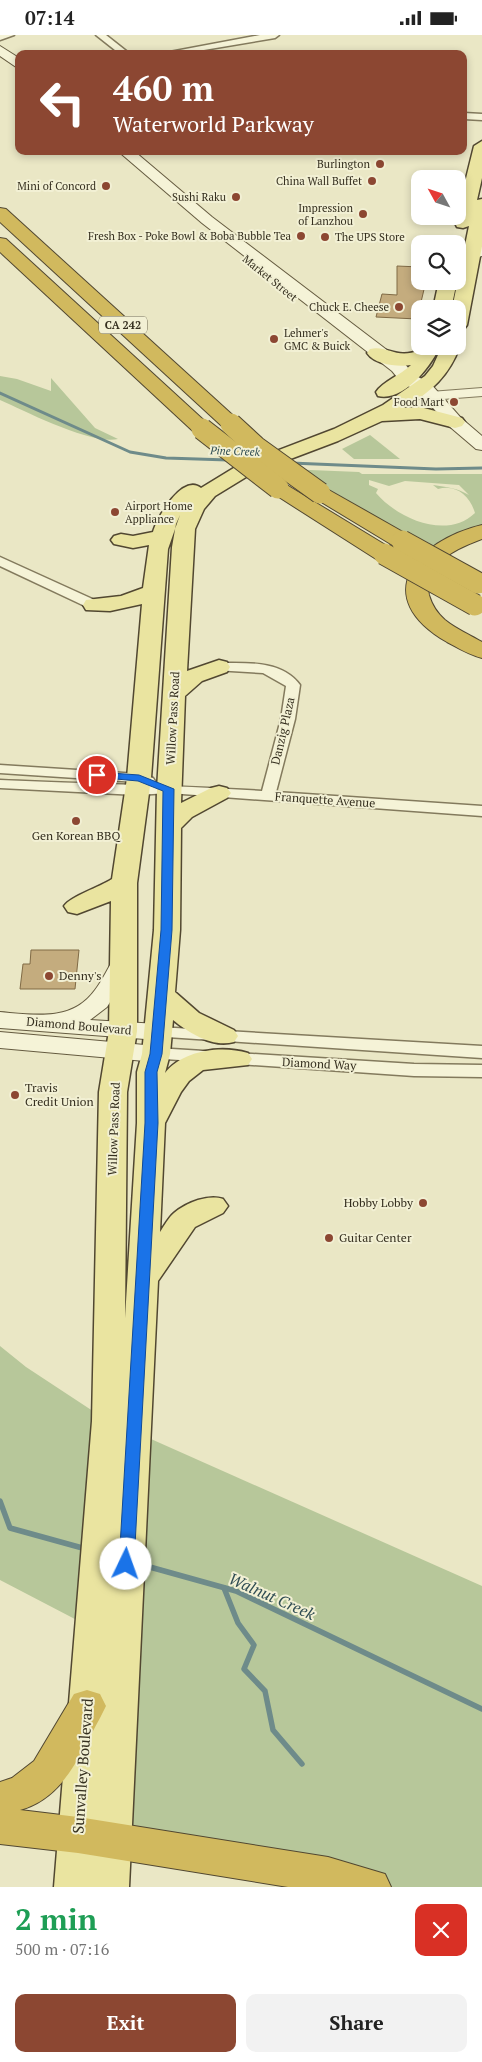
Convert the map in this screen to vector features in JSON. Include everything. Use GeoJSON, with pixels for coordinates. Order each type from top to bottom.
{"type":"FeatureCollection","features":[{"type":"Feature","properties":{"kind":"highway","name":"CA 242"},"geometry":{"type":"LineString","coordinates":[[0,213],[256,447],[320,493],[402,541],[479,596]]}},
{"type":"Feature","properties":{"kind":"highway","name":"CA 242"},"geometry":{"type":"LineString","coordinates":[[0,243],[202,429],[278,488],[384,554],[479,596]]}},
{"type":"Feature","properties":{"kind":"highway"},"geometry":{"type":"LineString","coordinates":[[482,531],[438,551],[423,565],[417,580],[416,594],[423,609],[437,625],[482,651]]}},
{"type":"Feature","properties":{"kind":"highway"},"geometry":{"type":"LineString","coordinates":[[0,1799],[24,1792],[48,1773],[87,1706]]}},
{"type":"Feature","properties":{"kind":"highway"},"geometry":{"type":"LineString","coordinates":[[0,1826],[95,1838],[328,1875],[372,1887]]}},
{"type":"Feature","properties":{"kind":"main road"},"geometry":{"type":"LineString","coordinates":[[0,50],[15,62]]}},
{"type":"Feature","properties":{"kind":"main road"},"geometry":{"type":"LineString","coordinates":[[0,59],[15,72]]}},
{"type":"Feature","properties":{"kind":"main road"},"geometry":{"type":"LineString","coordinates":[[461,300],[468,255],[475,175],[482,146]]}},
{"type":"Feature","properties":{"kind":"main road","name":"Market Street"},"geometry":{"type":"LineString","coordinates":[[117,155],[365,355],[415,388],[482,445]]}},
{"type":"Feature","properties":{"kind":"main road","name":"Market Street"},"geometry":{"type":"LineString","coordinates":[[130,155],[207,220],[376,353],[398,367],[415,388]]}},
{"type":"Feature","properties":{"kind":"main road"},"geometry":{"type":"LineString","coordinates":[[475,175],[476,193],[482,195]]}},
{"type":"Feature","properties":{"kind":"main road"},"geometry":{"type":"LineString","coordinates":[[468,255],[479,236],[482,204]]}},
{"type":"Feature","properties":{"kind":"main road"},"geometry":{"type":"LineString","coordinates":[[466,307],[482,280]]}},
{"type":"Feature","properties":{"kind":"main road"},"geometry":{"type":"LineString","coordinates":[[296,290],[298,295],[312,306],[310,311],[318,312],[330,321],[342,326]]}},
{"type":"Feature","properties":{"kind":"main road"},"geometry":{"type":"LineString","coordinates":[[376,353],[388,359],[401,361],[414,360],[422,355]]}},
{"type":"Feature","properties":{"kind":"main road","name":"Willow Pass Road"},"geometry":{"type":"LineString","coordinates":[[107,1654],[121,1426],[142,1280],[152,1123],[151,1072],[157,1043],[167,930],[168,789],[182,547],[186,523],[199,504],[218,485],[241,471],[251,461],[343,432],[374,417],[415,388],[428,355]]}},
{"type":"Feature","properties":{"kind":"main road","name":"Willow Pass Road"},"geometry":{"type":"LineString","coordinates":[[121,1426],[113,1092],[121,1041],[124,883],[138,784],[150,626],[162,535],[167,519],[180,502],[200,484],[251,461],[328,422],[431,383],[444,366],[448,355]]}},
{"type":"Feature","properties":{"kind":"main road"},"geometry":{"type":"LineString","coordinates":[[374,417],[420,413],[455,422]]}},
{"type":"Feature","properties":{"kind":"main road"},"geometry":{"type":"LineString","coordinates":[[121,541],[133,542],[162,535]]}},
{"type":"Feature","properties":{"kind":"main road"},"geometry":{"type":"LineString","coordinates":[[94,605],[112,606],[132,602],[154,591]]}},
{"type":"Feature","properties":{"kind":"main road"},"geometry":{"type":"LineString","coordinates":[[94,605],[134,617],[150,626]]}},
{"type":"Feature","properties":{"kind":"main road"},"geometry":{"type":"LineString","coordinates":[[174,694],[194,676],[219,667]]}},
{"type":"Feature","properties":{"kind":"main road"},"geometry":{"type":"LineString","coordinates":[[169,826],[192,805],[219,793]]}},
{"type":"Feature","properties":{"kind":"main road"},"geometry":{"type":"LineString","coordinates":[[77,906],[104,895],[124,883]]}},
{"type":"Feature","properties":{"kind":"main road"},"geometry":{"type":"LineString","coordinates":[[42,1024],[82,1016],[95,1007],[123,962]]}},
{"type":"Feature","properties":{"kind":"main road"},"geometry":{"type":"LineString","coordinates":[[161,993],[174,1009],[188,1020],[203,1029],[224,1036]]}},
{"type":"Feature","properties":{"kind":"main road","name":"Diamond Boulevard"},"geometry":{"type":"LineString","coordinates":[[3,1027],[42,1024],[121,1041]]}},
{"type":"Feature","properties":{"kind":"main road","name":"Diamond Boulevard"},"geometry":{"type":"LineString","coordinates":[[3,1027],[121,1041],[157,1043]]}},
{"type":"Feature","properties":{"kind":"main road"},"geometry":{"type":"LineString","coordinates":[[152,1123],[168,1089],[191,1064],[202,1061],[238,1059]]}},
{"type":"Feature","properties":{"kind":"main road"},"geometry":{"type":"LineString","coordinates":[[142,1280],[185,1220],[213,1206]]}},
{"type":"Feature","properties":{"kind":"main road","name":"Sunvalley Boulevard"},"geometry":{"type":"LineString","coordinates":[[107,1654],[87,1706],[95,1838],[110,1887]]}},
{"type":"Feature","properties":{"kind":"main road","name":"Sunvalley Boulevard"},"geometry":{"type":"LineString","coordinates":[[74,1887],[95,1838],[107,1654]]}},
{"type":"Feature","properties":{"kind":"street"},"geometry":{"type":"LineString","coordinates":[[0,37],[10,35]]}},
{"type":"Feature","properties":{"kind":"street"},"geometry":{"type":"LineString","coordinates":[[100,35],[121,50]]}},
{"type":"Feature","properties":{"kind":"street"},"geometry":{"type":"LineString","coordinates":[[187,50],[275,35]]}},
{"type":"Feature","properties":{"kind":"street"},"geometry":{"type":"LineString","coordinates":[[467,116],[482,117]]}},
{"type":"Feature","properties":{"kind":"street"},"geometry":{"type":"LineString","coordinates":[[467,120],[482,121]]}},
{"type":"Feature","properties":{"kind":"street"},"geometry":{"type":"LineString","coordinates":[[415,388],[482,392]]}},
{"type":"Feature","properties":{"kind":"street"},"geometry":{"type":"LineString","coordinates":[[0,561],[94,605]]}},
{"type":"Feature","properties":{"kind":"street","name":"Danzig Plaza"},"geometry":{"type":"LineString","coordinates":[[219,667],[266,668],[281,674],[293,685],[288,719],[268,796]]}},
{"type":"Feature","properties":{"kind":"street"},"geometry":{"type":"LineString","coordinates":[[0,769],[168,789]]}},
{"type":"Feature","properties":{"kind":"street"},"geometry":{"type":"LineString","coordinates":[[0,784],[138,784]]}},
{"type":"Feature","properties":{"kind":"street","name":"Franquette Avenue"},"geometry":{"type":"LineString","coordinates":[[168,789],[482,811]]}},
{"type":"Feature","properties":{"kind":"street","name":"Diamond Way"},"geometry":{"type":"LineString","coordinates":[[157,1043],[224,1036],[482,1052]]}},
{"type":"Feature","properties":{"kind":"street","name":"Diamond Way"},"geometry":{"type":"LineString","coordinates":[[157,1043],[238,1059],[414,1070],[482,1071]]}},
{"type":"Feature","properties":{"kind":"green space"},"geometry":{"type":"Polygon","coordinates":[[[0,376],[17,379],[51,391],[51,378],[95,428],[118,439],[106,440],[76,432],[0,400],[0,376]]]}},
{"type":"Feature","properties":{"kind":"green space"},"geometry":{"type":"Polygon","coordinates":[[[370,435],[400,459],[354,459],[342,449],[370,435]]]}},
{"type":"Feature","properties":{"kind":"green space"},"geometry":{"type":"Polygon","coordinates":[[[286,469],[359,472],[362,474],[482,474],[482,531],[431,557],[286,469]],[[369,480],[369,485],[378,489],[376,493],[385,502],[397,511],[423,523],[451,525],[464,521],[475,513],[470,501],[461,493],[451,488],[438,489],[433,485],[447,487],[456,489],[469,495],[459,485],[405,481],[389,486],[369,480]]]}},
{"type":"Feature","properties":{"kind":"green space"},"geometry":{"type":"Polygon","coordinates":[[[0,1346],[26,1367],[108,1421],[94,1629],[0,1580],[0,1346]]]}},
{"type":"Feature","properties":{"kind":"green space"},"geometry":{"type":"Polygon","coordinates":[[[133,1431],[482,1586],[482,1887],[371,1887],[112,1841],[133,1431]]]}},
{"type":"Feature","properties":{"kind":"building","name":"Chuck E. Cheese"},"geometry":{"type":"Polygon","coordinates":[[[397,266],[411,267],[411,290],[424,290],[422,300],[411,300],[411,319],[376,317],[382,294],[397,295],[397,266]]]}},
{"type":"Feature","properties":{"kind":"building","name":"Denny's"},"geometry":{"type":"Polygon","coordinates":[[[31,950],[79,950],[75,989],[20,989],[23,964],[30,964],[31,950]]]}},
{"type":"Feature","properties":{"kind":"waterway","name":"Pine Creek"},"geometry":{"type":"LineString","coordinates":[[0,393],[130,452],[166,458],[228,460]]}},
{"type":"Feature","properties":{"kind":"waterway","name":"Pine Creek"},"geometry":{"type":"LineString","coordinates":[[291,463],[436,469],[482,468]]}},
{"type":"Feature","properties":{"kind":"waterway","name":"Walnut Creek"},"geometry":{"type":"LineString","coordinates":[[0,1501],[10,1528],[86,1549]]}},
{"type":"Feature","properties":{"kind":"waterway","name":"Walnut Creek"},"geometry":{"type":"LineString","coordinates":[[139,1564],[236,1591],[482,1709]]}},
{"type":"Feature","properties":{"kind":"waterway"},"geometry":{"type":"LineString","coordinates":[[224,1588],[238,1623],[254,1645],[244,1669],[265,1691],[273,1730],[302,1764]]}},
{"type":"Feature","properties":{"kind":"place","name":"Burlington"},"geometry":{"type":"Point","coordinates":[380,164]}},
{"type":"Feature","properties":{"kind":"place","name":"China Wall Buffet"},"geometry":{"type":"Point","coordinates":[372,181]}},
{"type":"Feature","properties":{"kind":"place","name":"Mini of Concord"},"geometry":{"type":"Point","coordinates":[106,186]}},
{"type":"Feature","properties":{"kind":"place","name":"Sushi Raku"},"geometry":{"type":"Point","coordinates":[236,197]}},
{"type":"Feature","properties":{"kind":"place","name":"Impression of Lanzhou"},"geometry":{"type":"Point","coordinates":[363,214]}},
{"type":"Feature","properties":{"kind":"place","name":"Fresh Box - Poke Bowl & Boba Bubble Tea"},"geometry":{"type":"Point","coordinates":[301,236]}},
{"type":"Feature","properties":{"kind":"place","name":"The UPS Store"},"geometry":{"type":"Point","coordinates":[325,237]}},
{"type":"Feature","properties":{"kind":"place","name":"Chuck E. Cheese"},"geometry":{"type":"Point","coordinates":[399,307]}},
{"type":"Feature","properties":{"kind":"place","name":"Lehmer's GMC & Buick"},"geometry":{"type":"Point","coordinates":[274,339]}},
{"type":"Feature","properties":{"kind":"place","name":"Food Mart"},"geometry":{"type":"Point","coordinates":[454,402]}},
{"type":"Feature","properties":{"kind":"place","name":"Airport Home Appliance"},"geometry":{"type":"Point","coordinates":[115,512]}},
{"type":"Feature","properties":{"kind":"place","name":"Gen Korean BBQ"},"geometry":{"type":"Point","coordinates":[76,821]}},
{"type":"Feature","properties":{"kind":"place","name":"Denny's"},"geometry":{"type":"Point","coordinates":[49,976]}},
{"type":"Feature","properties":{"kind":"place","name":"Travis Credit Union"},"geometry":{"type":"Point","coordinates":[15,1095]}},
{"type":"Feature","properties":{"kind":"place","name":"Hobby Lobby"},"geometry":{"type":"Point","coordinates":[423,1203]}},
{"type":"Feature","properties":{"kind":"place","name":"Guitar Center"},"geometry":{"type":"Point","coordinates":[329,1238]}},
{"type":"Feature","properties":{"kind":"route"},"geometry":{"type":"LineString","coordinates":[[97,775],[139,778],[168,789],[169,809],[167,930],[156,1054],[151,1072],[152,1123],[126,1564]]}}]}
